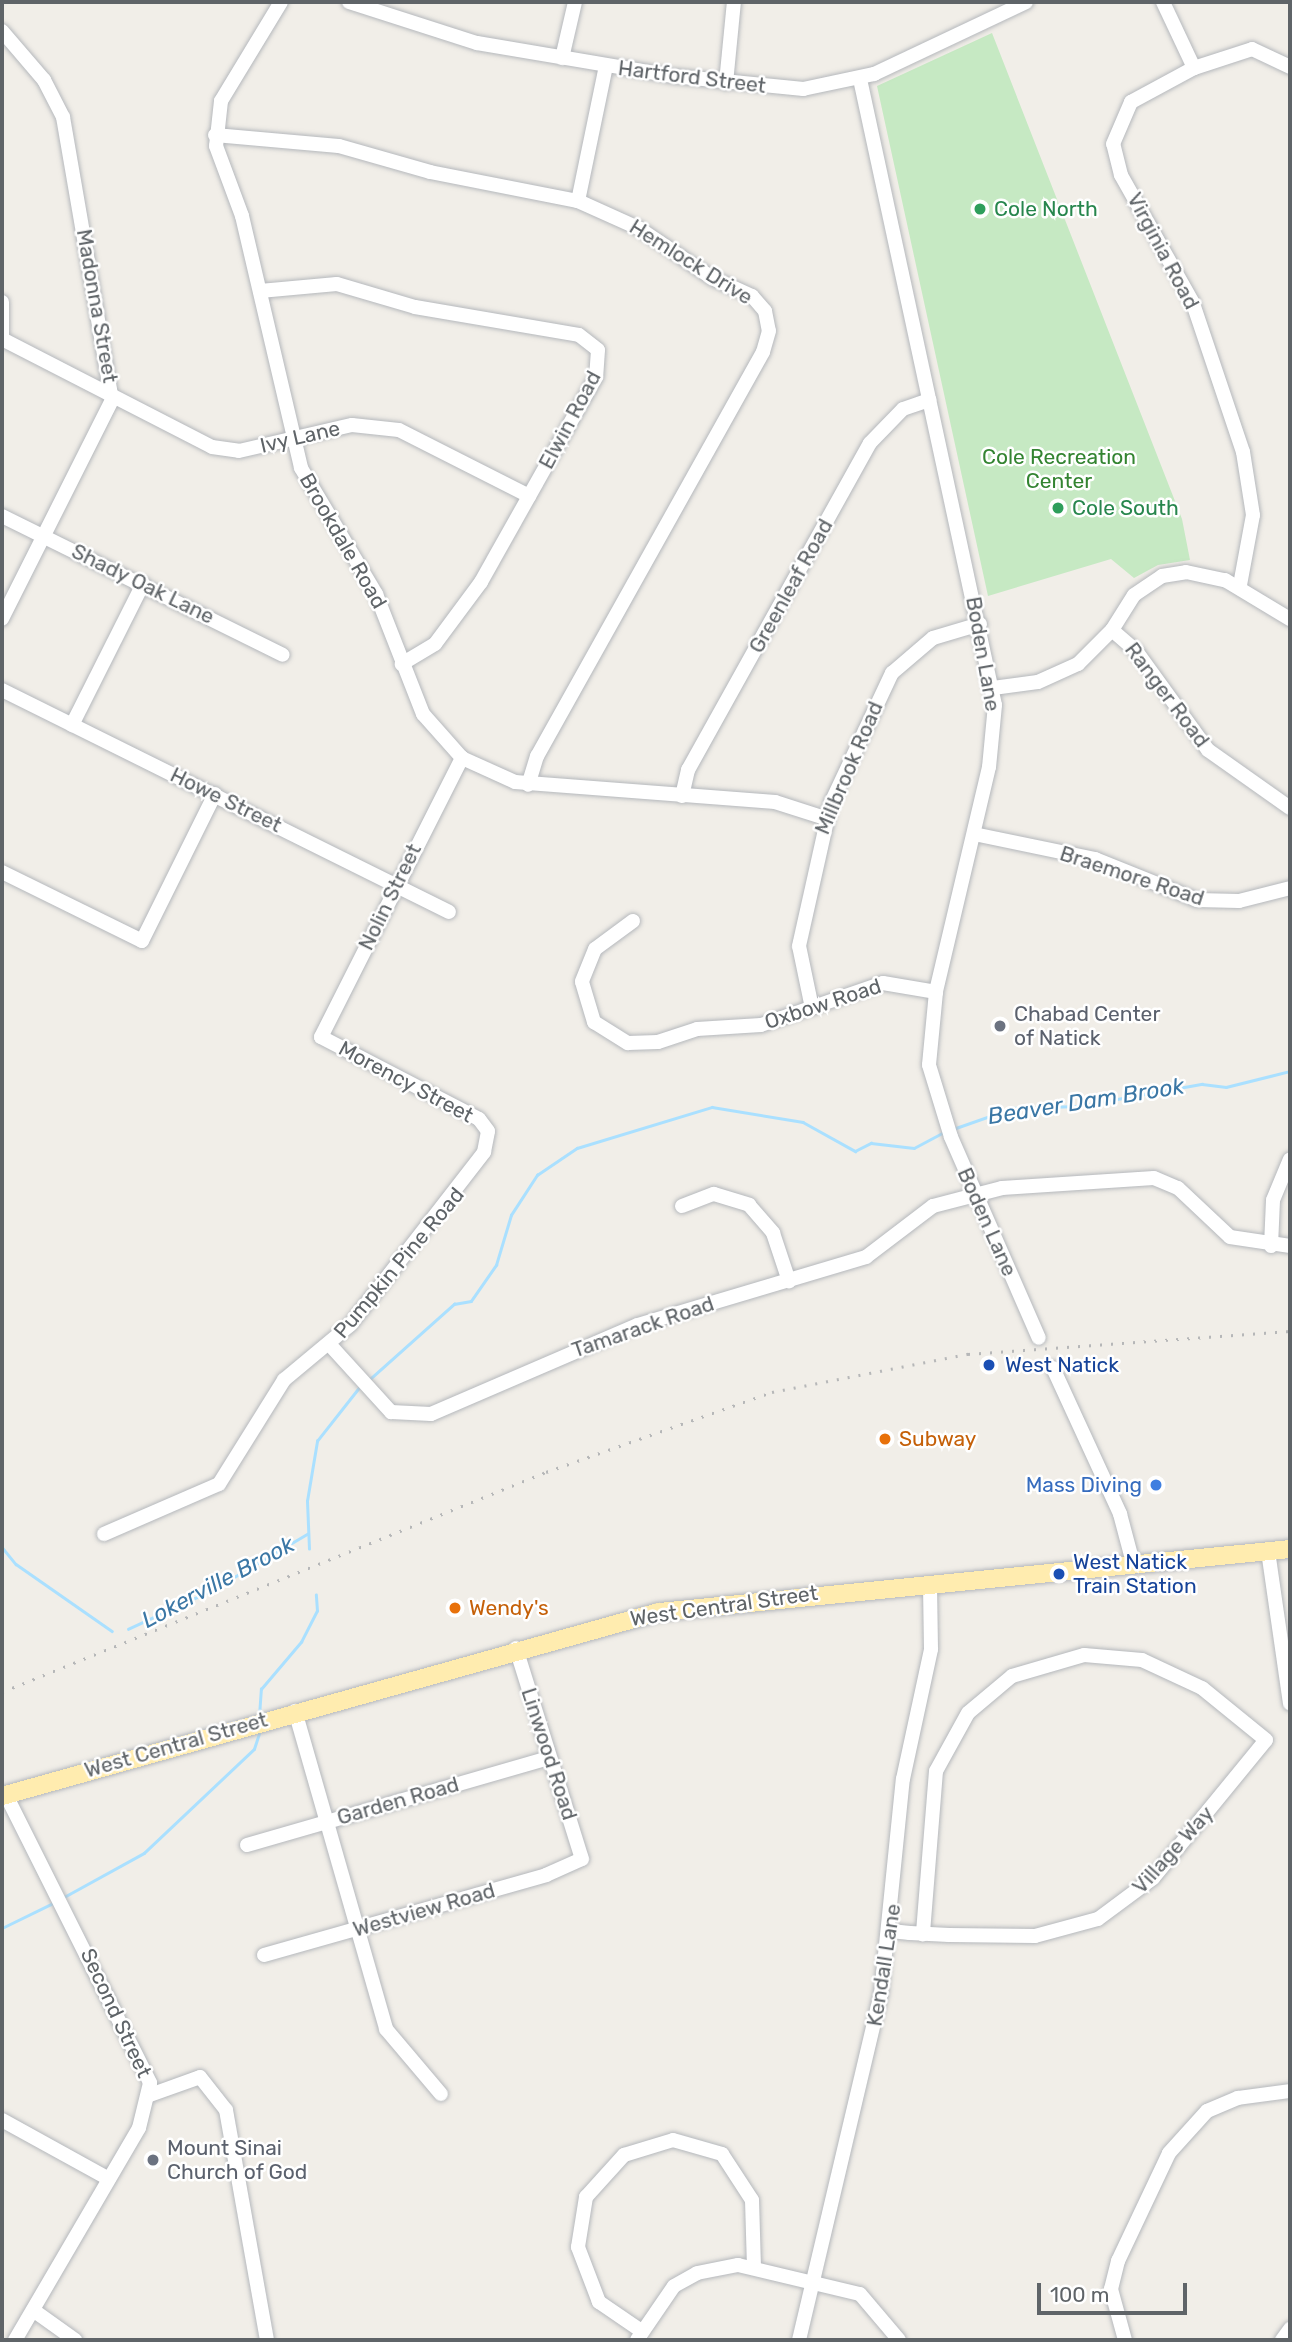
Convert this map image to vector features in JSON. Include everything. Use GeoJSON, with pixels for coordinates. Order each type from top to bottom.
{"type":"FeatureCollection","features":[{"type":"Feature","properties":{"kind":"main road","name":"West Central Street"},"geometry":{"type":"LineString","coordinates":[[4,1795],[516,1648],[698,1605],[1290,1549]]}},
{"type":"Feature","properties":{"kind":"street","name":"Brookdale Road"},"geometry":{"type":"LineString","coordinates":[[281,2],[221,101],[215,135],[260,291],[292,437],[311,491],[376,594],[423,715],[462,758],[528,785],[787,804],[825,818]]}},
{"type":"Feature","properties":{"kind":"street","name":"Hartford Street"},"geometry":{"type":"LineString","coordinates":[[349,2],[438,34],[562,58],[726,83],[803,89],[860,79],[1026,2]]}},
{"type":"Feature","properties":{"kind":"street"},"geometry":{"type":"LineString","coordinates":[[562,58],[575,2]]}},
{"type":"Feature","properties":{"kind":"street"},"geometry":{"type":"LineString","coordinates":[[726,83],[734,2]]}},
{"type":"Feature","properties":{"kind":"street"},"geometry":{"type":"LineString","coordinates":[[1163,2],[1194,68]]}},
{"type":"Feature","properties":{"kind":"street","name":"Madonna Street"},"geometry":{"type":"LineString","coordinates":[[2,31],[39,74],[63,117],[111,394],[108,413],[2,619]]}},
{"type":"Feature","properties":{"kind":"street","name":"Virginia Road"},"geometry":{"type":"LineString","coordinates":[[1240,585],[1253,515],[1243,452],[1193,303],[1114,155],[1116,126],[1131,102],[1194,68],[1252,49],[1290,66]]}},
{"type":"Feature","properties":{"kind":"street"},"geometry":{"type":"LineString","coordinates":[[579,201],[606,66]]}},
{"type":"Feature","properties":{"kind":"street","name":"Boden Lane"},"geometry":{"type":"LineString","coordinates":[[860,79],[993,688],[995,736],[936,992],[928,1053],[951,1137],[1039,1338]]}},
{"type":"Feature","properties":{"kind":"street","name":"Hemlock Drive"},"geometry":{"type":"LineString","coordinates":[[215,135],[339,146],[430,172],[579,201],[640,229],[712,278],[752,296],[765,311],[769,331],[537,756],[528,785]]}},
{"type":"Feature","properties":{"kind":"street","name":"Elwin Road"},"geometry":{"type":"LineString","coordinates":[[260,291],[337,284],[415,307],[587,338],[598,350],[596,377],[530,496],[455,622],[427,652],[402,664]]}},
{"type":"Feature","properties":{"kind":"street"},"geometry":{"type":"LineString","coordinates":[[2,302],[2,339]]}},
{"type":"Feature","properties":{"kind":"street","name":"Ivy Lane"},"geometry":{"type":"LineString","coordinates":[[2,339],[221,450],[352,425],[399,430],[530,496]]}},
{"type":"Feature","properties":{"kind":"street","name":"Greenleaf Road"},"geometry":{"type":"LineString","coordinates":[[682,796],[688,770],[870,443],[903,409],[929,400]]}},
{"type":"Feature","properties":{"kind":"street","name":"Shady Oak Lane"},"geometry":{"type":"LineString","coordinates":[[2,516],[283,655]]}},
{"type":"Feature","properties":{"kind":"street"},"geometry":{"type":"LineString","coordinates":[[993,688],[1066,671],[1112,630],[1134,595],[1162,576],[1198,574],[1240,585],[1290,619]]}},
{"type":"Feature","properties":{"kind":"street"},"geometry":{"type":"LineString","coordinates":[[72,725],[144,584]]}},
{"type":"Feature","properties":{"kind":"street","name":"Millbrook Road"},"geometry":{"type":"LineString","coordinates":[[812,1008],[799,946],[825,818],[892,673],[933,638],[980,624]]}},
{"type":"Feature","properties":{"kind":"street","name":"Ranger Road"},"geometry":{"type":"LineString","coordinates":[[1112,630],[1137,652],[1218,761],[1290,808]]}},
{"type":"Feature","properties":{"kind":"street","name":"Howe Street"},"geometry":{"type":"LineString","coordinates":[[2,690],[449,912]]}},
{"type":"Feature","properties":{"kind":"street","name":"Nolin Street"},"geometry":{"type":"LineString","coordinates":[[321,1037],[462,758]]}},
{"type":"Feature","properties":{"kind":"street"},"geometry":{"type":"LineString","coordinates":[[2,872],[142,941],[215,794]]}},
{"type":"Feature","properties":{"kind":"street","name":"Braemore Road"},"geometry":{"type":"LineString","coordinates":[[974,834],[1095,859],[1197,900],[1239,901],[1290,888]]}},
{"type":"Feature","properties":{"kind":"street","name":"Oxbow Road"},"geometry":{"type":"LineString","coordinates":[[633,921],[603,939],[582,982],[589,1013],[610,1036],[648,1044],[697,1029],[761,1025],[883,983],[936,992]]}},
{"type":"Feature","properties":{"kind":"street","name":"Morency Street"},"geometry":{"type":"LineString","coordinates":[[321,1037],[472,1115],[488,1131]]}},
{"type":"Feature","properties":{"kind":"street","name":"Pumpkin Pine Road"},"geometry":{"type":"LineString","coordinates":[[104,1534],[219,1484],[284,1380],[330,1345],[459,1192],[484,1152],[488,1131]]}},
{"type":"Feature","properties":{"kind":"street"},"geometry":{"type":"LineString","coordinates":[[1271,1246],[1273,1200],[1290,1159]]}},
{"type":"Feature","properties":{"kind":"street","name":"Tamarack Road"},"geometry":{"type":"LineString","coordinates":[[330,1345],[370,1394],[399,1417],[430,1414],[629,1328],[877,1252],[923,1212],[974,1193],[1154,1178],[1178,1188],[1230,1237],[1271,1246],[1290,1246]]}},
{"type":"Feature","properties":{"kind":"street"},"geometry":{"type":"LineString","coordinates":[[682,1206],[714,1194],[749,1205],[773,1233],[789,1280]]}},
{"type":"Feature","properties":{"kind":"street"},"geometry":{"type":"LineString","coordinates":[[1053,1368],[1120,1514],[1133,1563]]}},
{"type":"Feature","properties":{"kind":"street"},"geometry":{"type":"LineString","coordinates":[[1268,1551],[1290,1703]]}},
{"type":"Feature","properties":{"kind":"street","name":"Kendall Lane"},"geometry":{"type":"LineString","coordinates":[[799,2340],[871,2049],[891,1931],[903,1779],[931,1648],[930,1584]]}},
{"type":"Feature","properties":{"kind":"street","name":"Linwood Road"},"geometry":{"type":"LineString","coordinates":[[516,1648],[582,1859]]}},
{"type":"Feature","properties":{"kind":"street","name":"Village Way"},"geometry":{"type":"LineString","coordinates":[[891,1931],[923,1934],[1035,1936],[1098,1919],[1153,1878],[1266,1740],[1202,1688],[1142,1660],[1076,1656],[1012,1676],[968,1713],[936,1771],[923,1934]]}},
{"type":"Feature","properties":{"kind":"street"},"geometry":{"type":"LineString","coordinates":[[295,1712],[386,2029],[441,2094]]}},
{"type":"Feature","properties":{"kind":"street","name":"Garden Road"},"geometry":{"type":"LineString","coordinates":[[247,1845],[549,1758]]}},
{"type":"Feature","properties":{"kind":"street","name":"Second Street"},"geometry":{"type":"LineString","coordinates":[[4,1795],[144,2062],[150,2095],[109,2179],[15,2340]]}},
{"type":"Feature","properties":{"kind":"street","name":"Westview Road"},"geometry":{"type":"LineString","coordinates":[[264,1955],[358,1929],[582,1859]]}},
{"type":"Feature","properties":{"kind":"street"},"geometry":{"type":"LineString","coordinates":[[150,2095],[200,2077],[226,2110],[267,2340]]}},
{"type":"Feature","properties":{"kind":"street"},"geometry":{"type":"LineString","coordinates":[[1125,2340],[1111,2289],[1118,2260],[1169,2153],[1207,2111],[1238,2098],[1290,2091]]}},
{"type":"Feature","properties":{"kind":"street"},"geometry":{"type":"LineString","coordinates":[[2,2120],[109,2179]]}},
{"type":"Feature","properties":{"kind":"street"},"geometry":{"type":"LineString","coordinates":[[754,2266],[752,2200],[722,2154],[673,2140],[624,2155],[586,2197],[578,2247],[599,2302],[638,2335],[664,2295],[685,2279],[709,2269],[754,2266],[814,2278],[872,2302],[899,2340]]}},
{"type":"Feature","properties":{"kind":"street"},"geometry":{"type":"LineString","coordinates":[[33,2310],[75,2340]]}},
{"type":"Feature","properties":{"kind":"street"},"geometry":{"type":"LineString","coordinates":[[1282,2340],[1290,2329]]}},
{"type":"Feature","properties":{"kind":"green space","name":"Cole Recreation Center"},"geometry":{"type":"Polygon","coordinates":[[[992,33],[1182,519],[1190,560],[1158,565],[1134,578],[1111,559],[988,596],[877,86],[992,33]]]}},
{"type":"Feature","properties":{"kind":"waterway","name":"Beaver Dam Brook"},"geometry":{"type":"LineString","coordinates":[[953,1129],[1013,1108],[1078,1106],[1202,1084],[1226,1087],[1290,1071]]}},
{"type":"Feature","properties":{"kind":"waterway","name":"Beaver Dam Brook"},"geometry":{"type":"LineString","coordinates":[[370,1379],[454,1304],[471,1301],[496,1265],[511,1215],[537,1175],[577,1148],[712,1107],[803,1122],[855,1151],[871,1143],[914,1148],[944,1132]]}},
{"type":"Feature","properties":{"kind":"waterway","name":"Beaver Dam Brook"},"geometry":{"type":"LineString","coordinates":[[309,1549],[307,1501],[317,1441],[361,1385]]}},
{"type":"Feature","properties":{"kind":"waterway","name":"Lokerville Brook"},"geometry":{"type":"LineString","coordinates":[[128,1629],[214,1589],[307,1534]]}},
{"type":"Feature","properties":{"kind":"waterway","name":"Lokerville Brook"},"geometry":{"type":"LineString","coordinates":[[2,1547],[16,1564],[112,1631]]}},
{"type":"Feature","properties":{"kind":"waterway","name":"Beaver Dam Brook"},"geometry":{"type":"LineString","coordinates":[[259,1716],[261,1689],[301,1642],[317,1611],[316,1595]]}},
{"type":"Feature","properties":{"kind":"waterway","name":"Beaver Dam Brook"},"geometry":{"type":"LineString","coordinates":[[64,1897],[144,1853],[254,1749],[260,1730]]}},
{"type":"Feature","properties":{"kind":"waterway","name":"Beaver Dam Brook"},"geometry":{"type":"LineString","coordinates":[[2,1928],[55,1902]]}},
{"type":"Feature","properties":{"kind":"railway"},"geometry":{"type":"LineString","coordinates":[[2,1692],[546,1472],[772,1392],[968,1354],[1290,1331]]}},
{"type":"Feature","properties":{"kind":"place","name":"Cole North"},"geometry":{"type":"Point","coordinates":[980,209]}},
{"type":"Feature","properties":{"kind":"place","name":"Cole South"},"geometry":{"type":"Point","coordinates":[1058,508]}},
{"type":"Feature","properties":{"kind":"place","name":"Chabad Center of Natick"},"geometry":{"type":"Point","coordinates":[1000,1026]}},
{"type":"Feature","properties":{"kind":"place","name":"West Natick"},"geometry":{"type":"Point","coordinates":[989,1365]}},
{"type":"Feature","properties":{"kind":"place","name":"Subway"},"geometry":{"type":"Point","coordinates":[885,1439]}},
{"type":"Feature","properties":{"kind":"place","name":"Mass Diving"},"geometry":{"type":"Point","coordinates":[1156,1485]}},
{"type":"Feature","properties":{"kind":"place","name":"West Natick Train Station"},"geometry":{"type":"Point","coordinates":[1059,1574]}},
{"type":"Feature","properties":{"kind":"place","name":"Wendy's"},"geometry":{"type":"Point","coordinates":[455,1608]}},
{"type":"Feature","properties":{"kind":"place","name":"Mount Sinai Church of God"},"geometry":{"type":"Point","coordinates":[153,2160]}}]}
